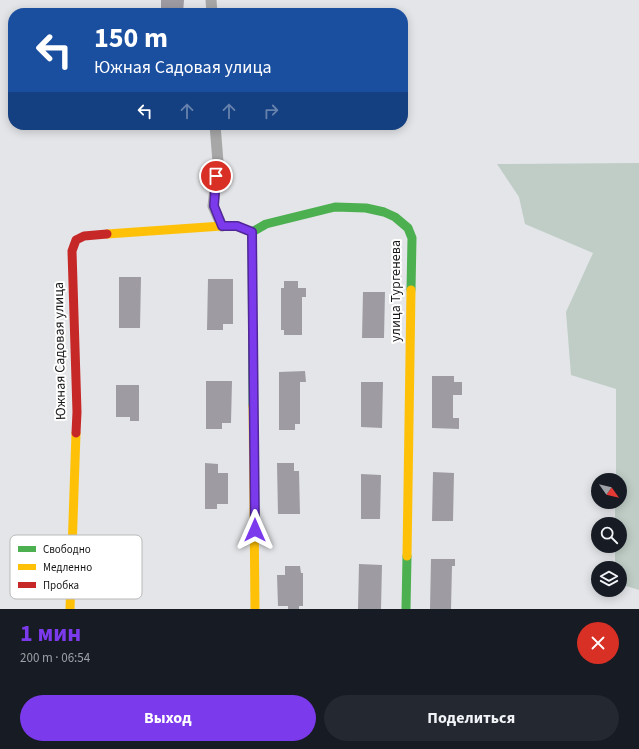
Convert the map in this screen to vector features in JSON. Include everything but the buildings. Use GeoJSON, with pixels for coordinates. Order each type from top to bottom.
{"type":"FeatureCollection","features":[{"type":"Feature","properties":{"kind":"street"},"geometry":{"type":"LineString","coordinates":[[215,130],[218,162],[214,206],[222,226]]}},
{"type":"Feature","properties":{"kind":"street","name":"улица Тургенева"},"geometry":{"type":"LineString","coordinates":[[252,232],[272,222],[335,207],[366,208],[384,212],[395,217],[408,228],[412,238],[406,609]]}},
{"type":"Feature","properties":{"kind":"street","name":"Южная Садовая улица"},"geometry":{"type":"LineString","coordinates":[[73,535],[77,412],[72,250],[76,240],[84,236],[222,226],[237,226],[252,232]]}},
{"type":"Feature","properties":{"kind":"street"},"geometry":{"type":"LineString","coordinates":[[252,232],[255,609]]}},
{"type":"Feature","properties":{"kind":"street","name":"Южная Садовая улица"},"geometry":{"type":"LineString","coordinates":[[70,599],[70,609]]}},
{"type":"Feature","properties":{"kind":"shaded area"},"geometry":{"type":"Polygon","coordinates":[[[639,163],[639,590],[627,586],[627,561],[615,561],[615,553],[627,553],[627,517],[615,517],[615,509],[627,509],[627,473],[616,473],[616,389],[571,375],[566,312],[593,253],[525,224],[519,197],[497,164],[639,163]]]}},
{"type":"Feature","properties":{"kind":"traffic: fast"},"geometry":{"type":"LineString","coordinates":[[252,232],[266,224],[335,207],[366,208],[384,212],[395,217],[408,228],[412,238],[411,290]]}},
{"type":"Feature","properties":{"kind":"traffic: fast"},"geometry":{"type":"LineString","coordinates":[[252,232],[253,406]]}},
{"type":"Feature","properties":{"kind":"traffic: fast"},"geometry":{"type":"LineString","coordinates":[[406,609],[407,556]]}},
{"type":"Feature","properties":{"kind":"traffic: slow"},"geometry":{"type":"LineString","coordinates":[[107,234],[222,226],[237,226],[252,232]]}},
{"type":"Feature","properties":{"kind":"traffic: slow"},"geometry":{"type":"LineString","coordinates":[[407,556],[411,290]]}},
{"type":"Feature","properties":{"kind":"traffic: slow"},"geometry":{"type":"LineString","coordinates":[[253,406],[255,609]]}},
{"type":"Feature","properties":{"kind":"traffic: slow"},"geometry":{"type":"LineString","coordinates":[[73,535],[76,433]]}},
{"type":"Feature","properties":{"kind":"traffic: slow"},"geometry":{"type":"LineString","coordinates":[[70,599],[70,609]]}},
{"type":"Feature","properties":{"kind":"traffic: jam"},"geometry":{"type":"LineString","coordinates":[[76,433],[77,412],[72,251],[76,240],[84,236],[107,234]]}},
{"type":"Feature","properties":{"kind":"route"},"geometry":{"type":"LineString","coordinates":[[216,176],[214,206],[222,226],[237,226],[252,232],[255,530]]}}]}
